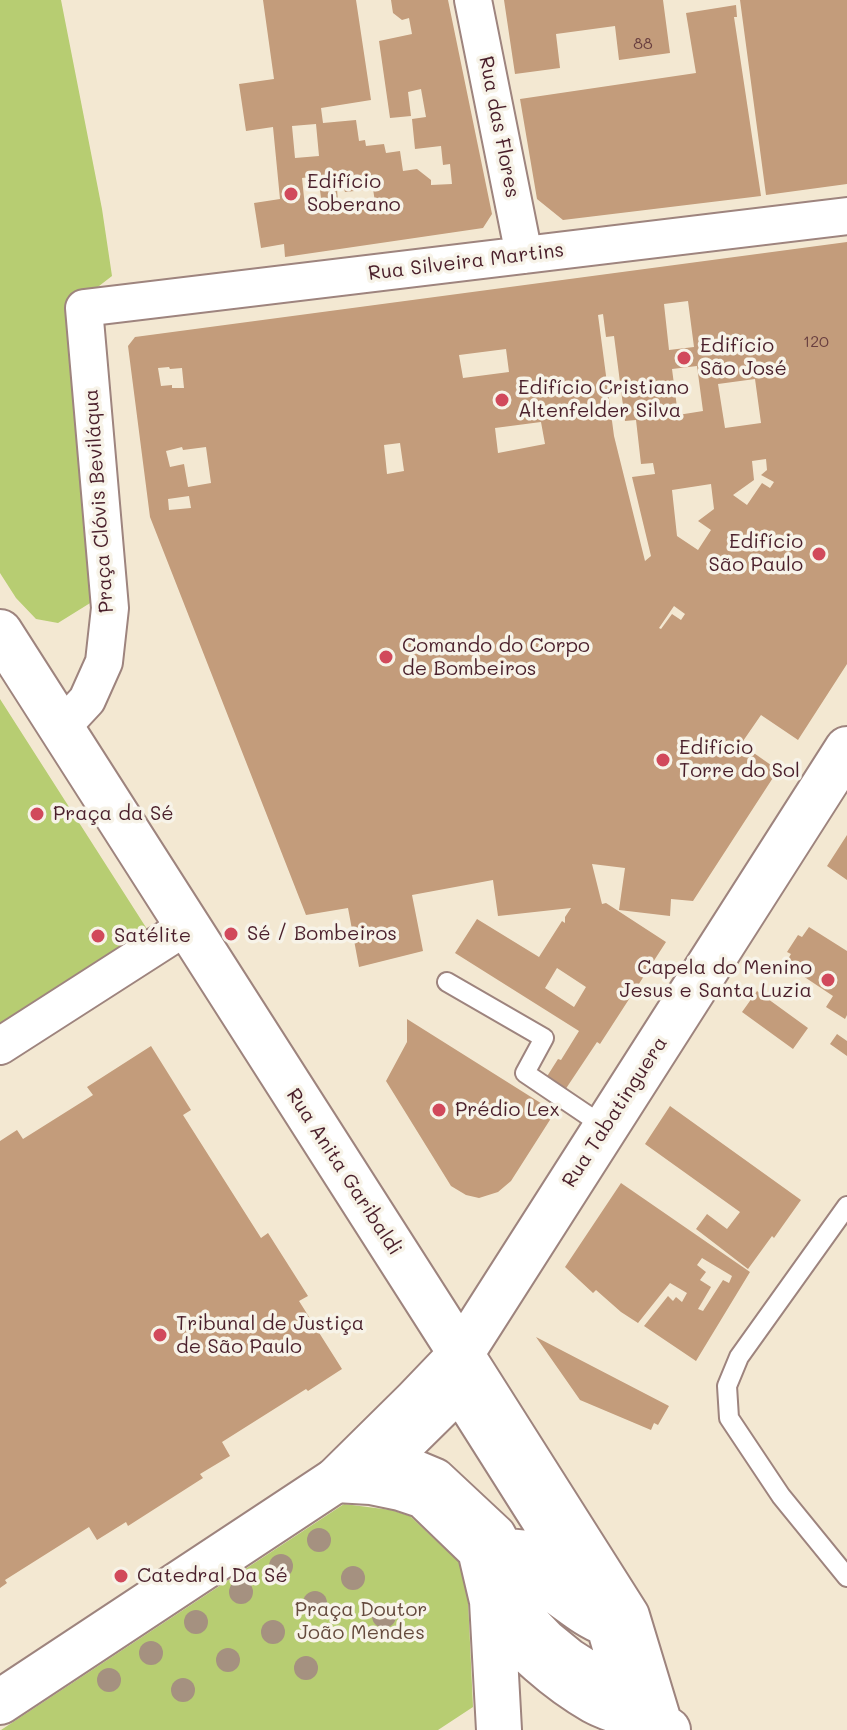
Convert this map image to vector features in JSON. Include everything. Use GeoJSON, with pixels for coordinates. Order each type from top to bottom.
{"type":"FeatureCollection","features":[{"type":"Feature","properties":{"kind":"main road","name":"Rua Anita Garibaldi"},"geometry":{"type":"LineString","coordinates":[[0,632],[627,1616],[664,1728]]}},
{"type":"Feature","properties":{"kind":"main road","name":"Rua Tabatinguera"},"geometry":{"type":"LineString","coordinates":[[461,1354],[847,749]]}},
{"type":"Feature","properties":{"kind":"main road"},"geometry":{"type":"LineString","coordinates":[[0,1702],[336,1480],[461,1354]]}},
{"type":"Feature","properties":{"kind":"main road"},"geometry":{"type":"LineString","coordinates":[[336,1480],[371,1482],[424,1496],[499,1572]]}},
{"type":"Feature","properties":{"kind":"main road"},"geometry":{"type":"LineString","coordinates":[[499,1730],[492,1601],[499,1562],[530,1564],[556,1576],[580,1597],[603,1610],[627,1616]]}},
{"type":"Feature","properties":{"kind":"main road"},"geometry":{"type":"LineString","coordinates":[[493,1616],[563,1682],[597,1703],[664,1728]]}},
{"type":"Feature","properties":{"kind":"street","name":"Rua das Flores"},"geometry":{"type":"LineString","coordinates":[[473,0],[524,255]]}},
{"type":"Feature","properties":{"kind":"street","name":"Rua Silveira Martins"},"geometry":{"type":"LineString","coordinates":[[84,308],[847,216]]}},
{"type":"Feature","properties":{"kind":"street","name":"Praça Clóvis Beviláqua"},"geometry":{"type":"LineString","coordinates":[[61,728],[87,700],[104,662],[110,608],[84,308]]}},
{"type":"Feature","properties":{"kind":"street"},"geometry":{"type":"LineString","coordinates":[[0,1046],[187,926]]}},
{"type":"Feature","properties":{"kind":"street"},"geometry":{"type":"LineString","coordinates":[[459,1393],[569,1567],[534,1550],[504,1547],[497,1534],[436,1477],[389,1462],[459,1393]]}},
{"type":"Feature","properties":{"kind":"lane"},"geometry":{"type":"LineString","coordinates":[[447,982],[544,1038],[525,1073],[605,1127]]}},
{"type":"Feature","properties":{"kind":"lane"},"geometry":{"type":"LineString","coordinates":[[847,1206],[739,1357],[727,1386],[729,1418],[781,1496],[847,1577]]}},
{"type":"Feature","properties":{"kind":"green space"},"geometry":{"type":"Polygon","coordinates":[[[0,0],[61,0],[112,276],[68,310],[95,600],[58,623],[36,619],[16,598],[0,573],[0,0]]]}},
{"type":"Feature","properties":{"kind":"green space","name":"Praça da Sé"},"geometry":{"type":"Polygon","coordinates":[[[0,699],[147,929],[0,1023],[0,699]]]}},
{"type":"Feature","properties":{"kind":"green space","name":"Praça Doutor João Mendes"},"geometry":{"type":"Polygon","coordinates":[[[344,1504],[391,1510],[410,1516],[459,1562],[468,1600],[473,1707],[438,1730],[1,1730],[344,1504]]]}},
{"type":"Feature","properties":{"kind":"building"},"geometry":{"type":"Polygon","coordinates":[[[263,0],[356,0],[371,100],[321,108],[323,123],[356,120],[359,141],[365,140],[366,146],[384,144],[386,153],[400,151],[403,171],[417,169],[431,180],[431,185],[452,184],[450,164],[443,165],[441,146],[415,149],[412,119],[426,117],[421,89],[408,92],[411,116],[390,118],[379,41],[412,34],[409,18],[402,20],[393,13],[391,0],[448,0],[492,214],[483,228],[285,257],[284,244],[261,248],[254,203],[280,199],[273,127],[246,131],[239,84],[274,79],[263,0]],[[316,124],[292,126],[295,158],[319,156],[316,124]],[[318,176],[302,178],[305,207],[322,205],[318,176]],[[337,189],[338,202],[346,202],[347,207],[375,202],[373,189],[345,192],[344,189],[337,189]]]}},
{"type":"Feature","properties":{"kind":"building"},"geometry":{"type":"Polygon","coordinates":[[[504,0],[663,0],[670,53],[619,60],[615,26],[556,34],[560,68],[515,74],[504,0]]]}},
{"type":"Feature","properties":{"kind":"building"},"geometry":{"type":"Polygon","coordinates":[[[740,0],[847,0],[847,184],[766,195],[740,0]]]}},
{"type":"Feature","properties":{"kind":"building"},"geometry":{"type":"Polygon","coordinates":[[[736,5],[737,17],[734,17],[761,196],[563,220],[537,199],[520,99],[696,73],[686,13],[736,5]]]}},
{"type":"Feature","properties":{"kind":"building"},"geometry":{"type":"Polygon","coordinates":[[[847,242],[847,664],[798,740],[761,715],[741,744],[778,770],[693,901],[671,899],[670,916],[619,910],[625,868],[592,864],[602,904],[606,903],[666,942],[600,1044],[597,1042],[565,1090],[546,1078],[579,1031],[455,953],[477,919],[539,957],[562,921],[565,923],[571,908],[498,916],[493,880],[412,895],[423,951],[359,967],[348,908],[306,915],[150,517],[128,346],[135,337],[847,242]],[[688,301],[664,304],[669,350],[694,347],[688,301]],[[603,314],[598,315],[614,436],[645,561],[651,556],[632,477],[655,474],[653,463],[641,464],[636,420],[625,421],[614,336],[606,337],[603,314]],[[506,349],[459,355],[463,378],[509,372],[506,349]],[[697,366],[672,369],[678,415],[703,411],[697,366]],[[158,368],[161,386],[172,385],[172,388],[184,388],[182,368],[158,368]],[[755,379],[718,384],[725,428],[761,423],[755,379]],[[541,422],[495,428],[498,453],[545,444],[541,422]],[[400,443],[384,445],[387,474],[404,471],[400,443]],[[206,447],[166,451],[170,467],[184,464],[188,487],[211,483],[206,447]],[[766,459],[752,461],[754,480],[733,495],[747,505],[762,483],[770,488],[774,482],[761,475],[767,470],[766,459]],[[711,484],[672,490],[677,536],[698,550],[711,530],[698,521],[714,509],[711,484]],[[189,496],[168,499],[169,510],[191,508],[189,496]],[[674,606],[659,628],[661,629],[672,614],[681,620],[685,614],[674,606]],[[557,968],[545,988],[574,1007],[586,987],[557,968]]]}},
{"type":"Feature","properties":{"kind":"building"},"geometry":{"type":"Polygon","coordinates":[[[847,835],[847,880],[827,866],[847,835]]]}},
{"type":"Feature","properties":{"kind":"building","name":"Capela do Menino Jesus e Santa Luzia"},"geometry":{"type":"Polygon","coordinates":[[[809,927],[847,951],[845,1019],[826,1007],[833,996],[785,964],[791,954],[787,952],[798,935],[802,937],[809,927]]]}},
{"type":"Feature","properties":{"kind":"building"},"geometry":{"type":"Polygon","coordinates":[[[757,991],[808,1028],[793,1049],[742,1012],[757,991]]]}},
{"type":"Feature","properties":{"kind":"building","name":"Prédio Lex"},"geometry":{"type":"Polygon","coordinates":[[[407,1019],[555,1112],[511,1181],[498,1192],[479,1198],[451,1186],[386,1081],[407,1042],[407,1019]]]}},
{"type":"Feature","properties":{"kind":"building","name":"Capela do Menino Jesus e Santa Luzia"},"geometry":{"type":"Polygon","coordinates":[[[837,1034],[847,1041],[847,1056],[830,1044],[837,1034]]]}},
{"type":"Feature","properties":{"kind":"building","name":"Tribunal de Justiça de São Paulo"},"geometry":{"type":"Polygon","coordinates":[[[151,1046],[191,1110],[183,1115],[261,1238],[268,1233],[308,1296],[299,1301],[342,1369],[222,1442],[230,1456],[200,1474],[203,1478],[128,1526],[126,1522],[97,1540],[89,1527],[5,1580],[7,1583],[0,1588],[0,1141],[17,1130],[23,1139],[93,1095],[87,1087],[151,1046]]]}},
{"type":"Feature","properties":{"kind":"building"},"geometry":{"type":"Polygon","coordinates":[[[670,1106],[801,1200],[748,1269],[696,1229],[707,1214],[727,1229],[740,1212],[645,1144],[670,1106]]]}},
{"type":"Feature","properties":{"kind":"building"},"geometry":{"type":"Polygon","coordinates":[[[621,1183],[750,1272],[696,1361],[644,1326],[668,1296],[673,1301],[676,1297],[682,1302],[687,1293],[670,1283],[638,1323],[596,1290],[593,1293],[565,1267],[621,1183]],[[702,1258],[697,1265],[706,1272],[700,1280],[711,1287],[698,1309],[703,1311],[723,1280],[729,1283],[732,1276],[702,1258]]]}},
{"type":"Feature","properties":{"kind":"building"},"geometry":{"type":"Polygon","coordinates":[[[536,1337],[669,1406],[658,1425],[654,1423],[651,1430],[580,1400],[536,1337]]]}},
{"type":"Feature","properties":{"kind":"place","name":"Edifício Soberano"},"geometry":{"type":"Point","coordinates":[291,194]}},
{"type":"Feature","properties":{"kind":"place","name":"Edifício São José"},"geometry":{"type":"Point","coordinates":[684,358]}},
{"type":"Feature","properties":{"kind":"place","name":"Edifício Cristiano Altenfelder Silva"},"geometry":{"type":"Point","coordinates":[502,400]}},
{"type":"Feature","properties":{"kind":"place","name":"Edifício São Paulo"},"geometry":{"type":"Point","coordinates":[819,554]}},
{"type":"Feature","properties":{"kind":"place","name":"Comando do Corpo de Bombeiros"},"geometry":{"type":"Point","coordinates":[386,657]}},
{"type":"Feature","properties":{"kind":"place","name":"Edifício Torre do Sol"},"geometry":{"type":"Point","coordinates":[663,760]}},
{"type":"Feature","properties":{"kind":"place","name":"Praça da Sé"},"geometry":{"type":"Point","coordinates":[37,814]}},
{"type":"Feature","properties":{"kind":"place","name":"Sé / Bombeiros"},"geometry":{"type":"Point","coordinates":[231,934]}},
{"type":"Feature","properties":{"kind":"place","name":"Satélite"},"geometry":{"type":"Point","coordinates":[98,936]}},
{"type":"Feature","properties":{"kind":"place","name":"Capela do Menino Jesus e Santa Luzia"},"geometry":{"type":"Point","coordinates":[828,980]}},
{"type":"Feature","properties":{"kind":"place","name":"Prédio Lex"},"geometry":{"type":"Point","coordinates":[439,1110]}},
{"type":"Feature","properties":{"kind":"place","name":"Tribunal de Justiça de São Paulo"},"geometry":{"type":"Point","coordinates":[160,1335]}},
{"type":"Feature","properties":{"kind":"place","name":"Catedral Da Sé"},"geometry":{"type":"Point","coordinates":[121,1576]}}]}
